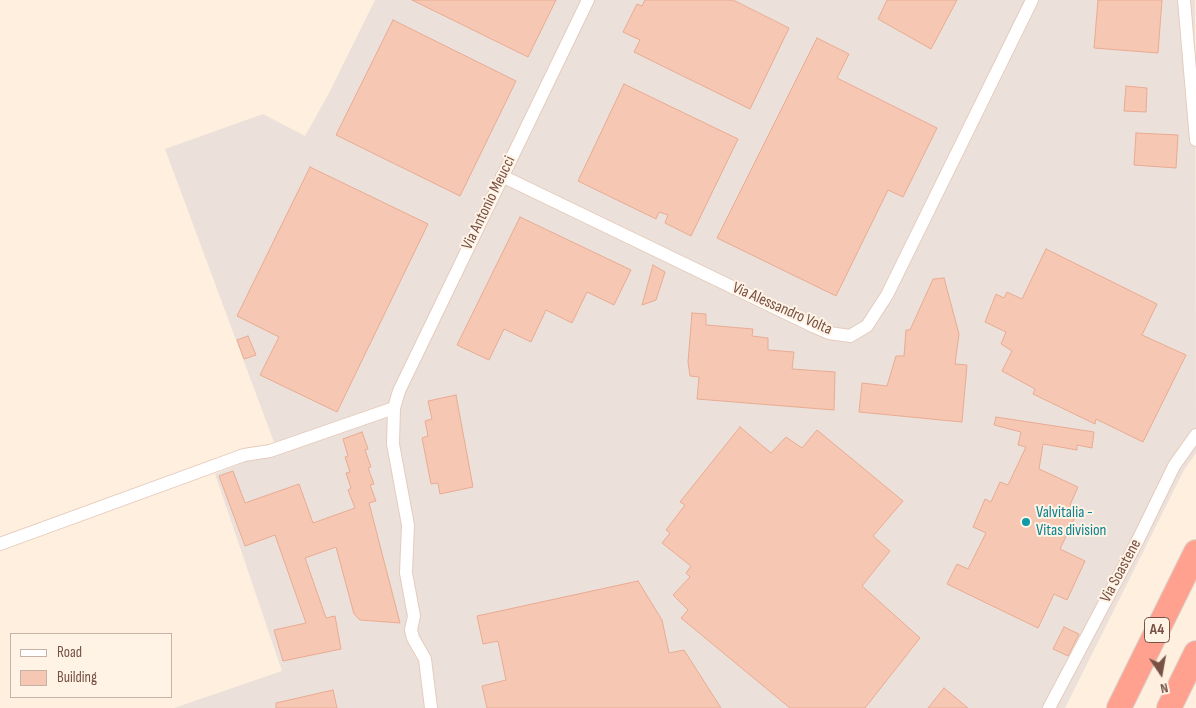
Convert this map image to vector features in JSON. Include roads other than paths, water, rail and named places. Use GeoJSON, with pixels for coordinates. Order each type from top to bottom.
{"type":"FeatureCollection","features":[{"type":"Feature","properties":{"kind":"highway","name":"A4"},"geometry":{"type":"LineString","coordinates":[[1119,708],[1196,552]]}},
{"type":"Feature","properties":{"kind":"highway"},"geometry":{"type":"LineString","coordinates":[[1169,708],[1196,653]]}},
{"type":"Feature","properties":{"kind":"street","name":"Via Antonio Meucci"},"geometry":{"type":"LineString","coordinates":[[431,708],[425,659],[413,638],[411,630],[414,616],[406,573],[408,524],[393,444],[394,408],[399,391],[588,0]]}},
{"type":"Feature","properties":{"kind":"street","name":"Via Alessandro Volta"},"geometry":{"type":"LineString","coordinates":[[502,176],[814,327],[829,333],[850,336],[867,326],[887,295],[1032,0]]}},
{"type":"Feature","properties":{"kind":"street"},"geometry":{"type":"LineString","coordinates":[[1184,0],[1196,140]]}},
{"type":"Feature","properties":{"kind":"street"},"geometry":{"type":"LineString","coordinates":[[0,544],[244,455],[270,451],[394,408]]}},
{"type":"Feature","properties":{"kind":"street","name":"Via Soastene"},"geometry":{"type":"LineString","coordinates":[[1049,708],[1138,540],[1174,466],[1196,435]]}},
{"type":"Feature","properties":{"kind":"place","name":"Valvitalia - Vitas division"},"geometry":{"type":"Point","coordinates":[1026,522]}}]}
